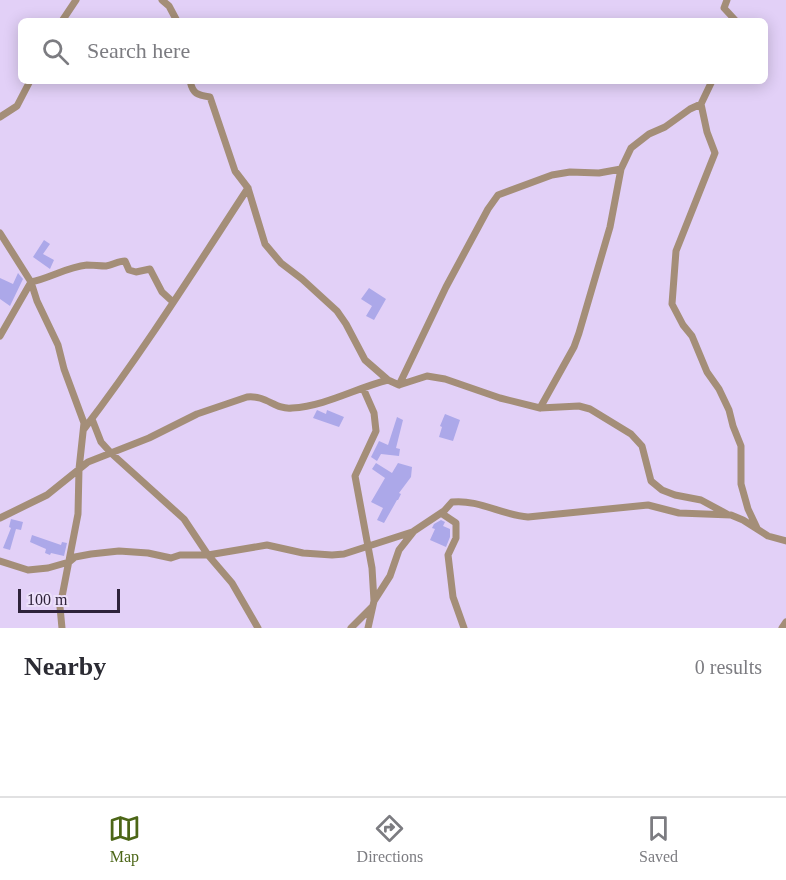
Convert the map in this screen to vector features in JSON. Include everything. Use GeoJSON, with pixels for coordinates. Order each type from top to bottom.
{"type":"FeatureCollection","features":[{"type":"Feature","properties":{"kind":"street"},"geometry":{"type":"LineString","coordinates":[[64,18],[76,0]]}},
{"type":"Feature","properties":{"kind":"street"},"geometry":{"type":"LineString","coordinates":[[162,0],[169,6],[175,18]]}},
{"type":"Feature","properties":{"kind":"street"},"geometry":{"type":"LineString","coordinates":[[727,0],[724,8],[733,18]]}},
{"type":"Feature","properties":{"kind":"street"},"geometry":{"type":"LineString","coordinates":[[0,117],[17,106],[28,84]]}},
{"type":"Feature","properties":{"kind":"street"},"geometry":{"type":"LineString","coordinates":[[191,84],[192,91],[197,95],[210,97],[235,171],[248,188],[260,232],[272,253],[337,311],[365,360],[388,380],[399,385],[427,376],[445,379],[500,398],[540,408],[579,406],[590,409],[631,434],[642,446],[651,481],[662,490],[701,500],[743,520],[768,536],[786,541]]}},
{"type":"Feature","properties":{"kind":"street"},"geometry":{"type":"LineString","coordinates":[[540,408],[574,347],[579,333],[610,227],[621,169],[635,143],[700,104],[710,84]]}},
{"type":"Feature","properties":{"kind":"street"},"geometry":{"type":"LineString","coordinates":[[700,104],[715,153],[676,251],[672,304],[683,325],[692,336],[707,372],[719,389],[729,410],[741,446],[741,484],[748,509],[757,528]]}},
{"type":"Feature","properties":{"kind":"street"},"geometry":{"type":"LineString","coordinates":[[399,385],[446,287],[488,209],[498,195],[561,173],[599,173],[621,169]]}},
{"type":"Feature","properties":{"kind":"street"},"geometry":{"type":"LineString","coordinates":[[84,429],[119,384],[248,188]]}},
{"type":"Feature","properties":{"kind":"street"},"geometry":{"type":"LineString","coordinates":[[0,233],[31,282],[37,301],[58,345],[64,369],[84,423],[79,469],[78,513],[60,607],[62,628]]}},
{"type":"Feature","properties":{"kind":"street"},"geometry":{"type":"LineString","coordinates":[[0,336],[31,282],[87,265],[108,266],[125,261],[129,270],[136,272],[150,269],[162,292],[173,302]]}},
{"type":"Feature","properties":{"kind":"street"},"geometry":{"type":"LineString","coordinates":[[0,518],[46,495],[88,462],[149,438],[196,414],[247,397],[264,398],[284,409],[295,408],[333,400],[388,380]]}},
{"type":"Feature","properties":{"kind":"street"},"geometry":{"type":"LineString","coordinates":[[363,388],[374,413],[376,431],[355,476],[372,568],[373,604],[369,628]]}},
{"type":"Feature","properties":{"kind":"street"},"geometry":{"type":"LineString","coordinates":[[92,419],[101,442],[111,453],[184,519],[208,555],[232,583],[258,628]]}},
{"type":"Feature","properties":{"kind":"street"},"geometry":{"type":"LineString","coordinates":[[0,561],[28,570],[48,568],[69,562],[75,557],[119,551],[171,558],[180,555],[208,555],[267,545],[303,552],[344,554],[414,531],[441,513],[452,502],[464,500],[514,516],[528,517],[648,504],[679,513],[727,514]]}},
{"type":"Feature","properties":{"kind":"street"},"geometry":{"type":"LineString","coordinates":[[441,513],[456,523],[456,538],[448,555],[453,597],[464,628]]}},
{"type":"Feature","properties":{"kind":"street"},"geometry":{"type":"LineString","coordinates":[[351,628],[373,604],[390,576],[399,550],[414,531]]}},
{"type":"Feature","properties":{"kind":"street"},"geometry":{"type":"LineString","coordinates":[[782,628],[786,622]]}},
{"type":"Feature","properties":{"kind":"building"},"geometry":{"type":"Polygon","coordinates":[[[44,240],[50,244],[43,254],[54,260],[50,269],[33,257],[44,240]]]}},
{"type":"Feature","properties":{"kind":"building"},"geometry":{"type":"Polygon","coordinates":[[[18,273],[23,279],[10,306],[0,299],[0,278],[13,284],[18,273]]]}},
{"type":"Feature","properties":{"kind":"building"},"geometry":{"type":"Polygon","coordinates":[[[369,288],[386,299],[374,320],[366,316],[372,306],[361,299],[369,288]]]}},
{"type":"Feature","properties":{"kind":"building"},"geometry":{"type":"Polygon","coordinates":[[[317,410],[326,414],[327,410],[344,417],[339,427],[313,418],[317,410]]]}},
{"type":"Feature","properties":{"kind":"building"},"geometry":{"type":"Polygon","coordinates":[[[445,414],[460,420],[453,441],[439,437],[442,427],[440,426],[445,414]]]}},
{"type":"Feature","properties":{"kind":"building"},"geometry":{"type":"Polygon","coordinates":[[[397,417],[403,420],[396,448],[400,449],[399,456],[381,454],[377,461],[371,457],[379,441],[388,445],[397,417]]]}},
{"type":"Feature","properties":{"kind":"building"},"geometry":{"type":"Polygon","coordinates":[[[376,463],[392,473],[398,463],[412,467],[411,477],[399,493],[401,494],[384,523],[377,520],[383,508],[371,502],[385,478],[372,469],[376,463]]]}},
{"type":"Feature","properties":{"kind":"building"},"geometry":{"type":"Polygon","coordinates":[[[11,519],[23,522],[21,530],[16,529],[10,550],[3,548],[11,528],[9,527],[11,519]]]}},
{"type":"Feature","properties":{"kind":"building"},"geometry":{"type":"Polygon","coordinates":[[[441,520],[445,522],[443,526],[450,529],[446,547],[430,540],[435,529],[432,528],[434,524],[441,520]]]}},
{"type":"Feature","properties":{"kind":"building"},"geometry":{"type":"Polygon","coordinates":[[[32,535],[61,545],[62,542],[67,543],[64,556],[45,553],[46,549],[30,542],[32,535]]]}}]}
